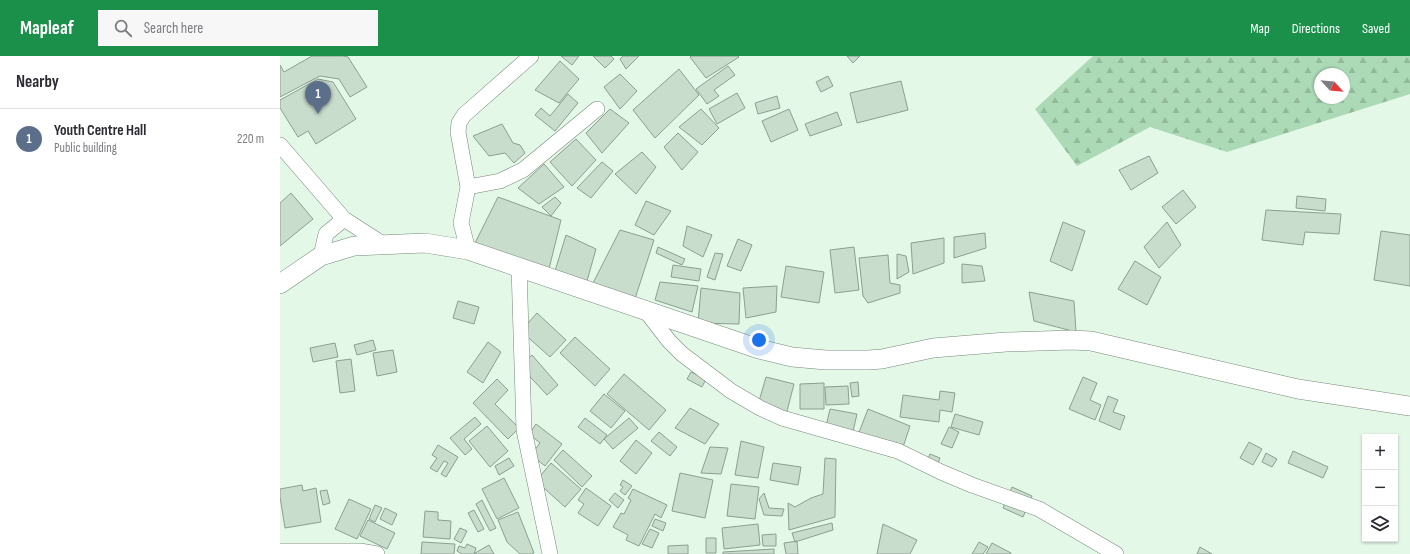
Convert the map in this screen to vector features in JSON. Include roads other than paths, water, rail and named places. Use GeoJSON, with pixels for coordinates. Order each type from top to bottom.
{"type":"FeatureCollection","features":[{"type":"Feature","properties":{"kind":"street"},"geometry":{"type":"LineString","coordinates":[[468,250],[460,223],[468,187],[458,132],[459,123],[464,115],[531,56]]}},
{"type":"Feature","properties":{"kind":"street"},"geometry":{"type":"LineString","coordinates":[[468,187],[500,181],[522,170],[597,109]]}},
{"type":"Feature","properties":{"kind":"street"},"geometry":{"type":"LineString","coordinates":[[280,145],[344,219],[386,246]]}},
{"type":"Feature","properties":{"kind":"street"},"geometry":{"type":"LineString","coordinates":[[321,256],[326,234],[344,219]]}},
{"type":"Feature","properties":{"kind":"street"},"geometry":{"type":"LineString","coordinates":[[280,284],[321,256],[354,246],[386,246],[425,243],[468,250],[759,349],[792,357],[826,360],[868,360],[882,359],[933,348],[1006,342],[1072,340],[1091,342],[1298,389],[1410,406]]}},
{"type":"Feature","properties":{"kind":"street"},"geometry":{"type":"LineString","coordinates":[[519,267],[524,430],[550,554]]}},
{"type":"Feature","properties":{"kind":"street"},"geometry":{"type":"LineString","coordinates":[[645,310],[682,354],[731,391],[760,408],[782,418],[898,451],[972,485],[1039,509],[1116,554]]}},
{"type":"Feature","properties":{"kind":"street"},"geometry":{"type":"LineString","coordinates":[[280,551],[360,550],[377,554]]}},
{"type":"Feature","properties":{"kind":"place","name":"Youth Centre Hall"},"geometry":{"type":"Point","coordinates":[318,114]}}]}
